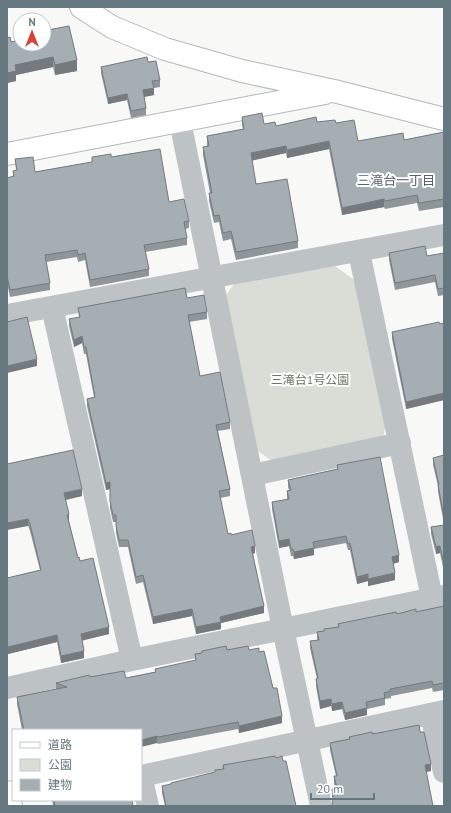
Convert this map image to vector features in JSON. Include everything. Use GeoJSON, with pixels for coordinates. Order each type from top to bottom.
{"type":"FeatureCollection","features":[{"type":"Feature","properties":{"kind":"street"},"geometry":{"type":"LineString","coordinates":[[81,7],[112,27],[165,49],[242,71],[334,91],[444,119]]}},
{"type":"Feature","properties":{"kind":"street"},"geometry":{"type":"LineString","coordinates":[[7,154],[334,91]]}},
{"type":"Feature","properties":{"kind":"street"},"geometry":{"type":"LineString","coordinates":[[180,121],[283,629],[321,806]]}},
{"type":"Feature","properties":{"kind":"street"},"geometry":{"type":"LineString","coordinates":[[7,315],[358,252],[444,235]]}},
{"type":"Feature","properties":{"kind":"street"},"geometry":{"type":"LineString","coordinates":[[7,688],[132,660],[438,597],[400,443],[358,252]]}},
{"type":"Feature","properties":{"kind":"street"},"geometry":{"type":"LineString","coordinates":[[52,307],[132,660]]}},
{"type":"Feature","properties":{"kind":"street"},"geometry":{"type":"LineString","coordinates":[[253,475],[400,443]]}},
{"type":"Feature","properties":{"kind":"street"},"geometry":{"type":"LineString","coordinates":[[142,776],[438,713],[444,772]]}},
{"type":"Feature","properties":{"kind":"street"},"geometry":{"type":"LineString","coordinates":[[142,780],[148,806]]}},
{"type":"Feature","properties":{"kind":"street"},"geometry":{"type":"LineString","coordinates":[[7,792],[11,806]]}},
{"type":"Feature","properties":{"kind":"green space","name":"三滝台1号公園"},"geometry":{"type":"Polygon","coordinates":[[[335,266],[357,282],[387,420],[383,437],[272,461],[258,451],[226,295],[234,284],[335,266]]]}},
{"type":"Feature","properties":{"kind":"building"},"geometry":{"type":"Polygon","coordinates":[[[69,26],[77,60],[55,65],[53,57],[15,65],[16,71],[7,73],[7,38],[10,37],[12,42],[12,52],[52,52],[52,29],[69,26]]]}},
{"type":"Feature","properties":{"kind":"building"},"geometry":{"type":"Polygon","coordinates":[[[147,57],[148,62],[156,61],[160,80],[152,81],[154,88],[143,90],[146,108],[131,111],[127,94],[108,98],[101,67],[147,57]]]}},
{"type":"Feature","properties":{"kind":"building"},"geometry":{"type":"Polygon","coordinates":[[[262,113],[264,124],[275,122],[276,126],[316,117],[317,122],[335,120],[336,123],[354,120],[358,141],[403,133],[404,140],[444,132],[444,199],[419,203],[417,195],[385,201],[384,199],[342,208],[329,141],[287,150],[286,146],[251,153],[256,184],[287,179],[298,241],[236,252],[231,231],[223,233],[219,215],[214,216],[209,193],[212,193],[203,147],[209,146],[207,136],[244,129],[242,117],[262,113]]]}},
{"type":"Feature","properties":{"kind":"building"},"geometry":{"type":"Polygon","coordinates":[[[160,149],[169,202],[184,199],[189,221],[184,222],[187,238],[144,245],[149,269],[90,280],[85,253],[78,255],[77,250],[45,255],[50,283],[10,290],[7,276],[7,178],[14,176],[13,171],[17,170],[15,159],[33,157],[35,172],[92,162],[92,157],[111,154],[111,157],[160,149]]]}},
{"type":"Feature","properties":{"kind":"building"},"geometry":{"type":"Polygon","coordinates":[[[425,246],[427,256],[444,253],[444,288],[438,289],[435,275],[395,283],[389,253],[425,246]]]}},
{"type":"Feature","properties":{"kind":"building"},"geometry":{"type":"Polygon","coordinates":[[[185,288],[187,298],[204,295],[207,312],[188,315],[200,376],[220,372],[230,422],[216,425],[230,489],[219,491],[228,534],[231,533],[231,535],[252,530],[255,546],[251,547],[264,606],[220,617],[221,622],[196,627],[192,609],[153,617],[143,575],[136,577],[128,540],[119,540],[116,526],[116,515],[113,515],[110,501],[110,482],[106,483],[87,399],[95,397],[86,347],[84,347],[82,336],[74,340],[69,319],[80,317],[78,308],[185,288]]]}},
{"type":"Feature","properties":{"kind":"building"},"geometry":{"type":"Polygon","coordinates":[[[27,317],[37,359],[7,366],[7,322],[27,317]]]}},
{"type":"Feature","properties":{"kind":"building"},"geometry":{"type":"Polygon","coordinates":[[[439,322],[440,324],[444,323],[444,393],[406,402],[392,332],[439,322]]]}},
{"type":"Feature","properties":{"kind":"building"},"geometry":{"type":"Polygon","coordinates":[[[73,450],[82,489],[64,493],[69,514],[67,515],[78,558],[79,557],[80,561],[93,558],[109,627],[81,634],[84,651],[61,656],[57,635],[8,647],[7,578],[41,570],[28,519],[7,523],[7,464],[73,450]]]}},
{"type":"Feature","properties":{"kind":"building"},"geometry":{"type":"Polygon","coordinates":[[[444,455],[444,517],[433,458],[444,455]]]}},
{"type":"Feature","properties":{"kind":"building"},"geometry":{"type":"Polygon","coordinates":[[[380,457],[399,555],[392,557],[395,573],[368,579],[368,574],[357,577],[350,543],[348,544],[346,536],[313,542],[314,548],[294,552],[293,549],[291,549],[289,539],[279,541],[272,502],[289,499],[287,491],[291,490],[288,480],[338,469],[337,465],[380,457]]]}},
{"type":"Feature","properties":{"kind":"building"},"geometry":{"type":"Polygon","coordinates":[[[444,525],[443,560],[440,546],[436,547],[431,527],[444,525]]]}},
{"type":"Feature","properties":{"kind":"building"},"geometry":{"type":"Polygon","coordinates":[[[444,606],[444,683],[433,685],[432,681],[390,689],[391,691],[384,693],[385,698],[366,702],[367,708],[345,713],[342,702],[332,704],[331,699],[320,701],[316,679],[318,678],[310,641],[319,640],[317,632],[324,631],[324,629],[339,627],[338,624],[342,623],[396,612],[397,614],[416,609],[416,612],[444,606]]]}},
{"type":"Feature","properties":{"kind":"building"},"geometry":{"type":"Polygon","coordinates":[[[226,646],[227,650],[248,646],[249,650],[259,648],[259,652],[264,651],[273,688],[277,688],[282,716],[239,726],[238,722],[142,740],[142,729],[24,729],[17,697],[67,687],[56,683],[89,675],[90,677],[124,671],[126,678],[156,672],[155,669],[196,660],[195,654],[202,653],[202,651],[226,646]]]}},
{"type":"Feature","properties":{"kind":"building"},"geometry":{"type":"Polygon","coordinates":[[[419,725],[420,732],[424,732],[431,764],[425,765],[433,806],[332,806],[332,789],[337,788],[334,776],[337,776],[330,743],[372,732],[373,734],[419,725]]]}},
{"type":"Feature","properties":{"kind":"building"},"geometry":{"type":"Polygon","coordinates":[[[275,756],[276,758],[282,756],[283,761],[286,761],[296,806],[166,806],[162,786],[215,772],[215,770],[224,769],[223,765],[275,756]]]}},
{"type":"Feature","properties":{"kind":"building"},"geometry":{"type":"Polygon","coordinates":[[[54,801],[132,801],[133,806],[55,806],[54,801]]]}},
{"type":"Feature","properties":{"kind":"district","name":"三滝台一丁目"},"geometry":{"type":"Point","coordinates":[396,180]}}]}
